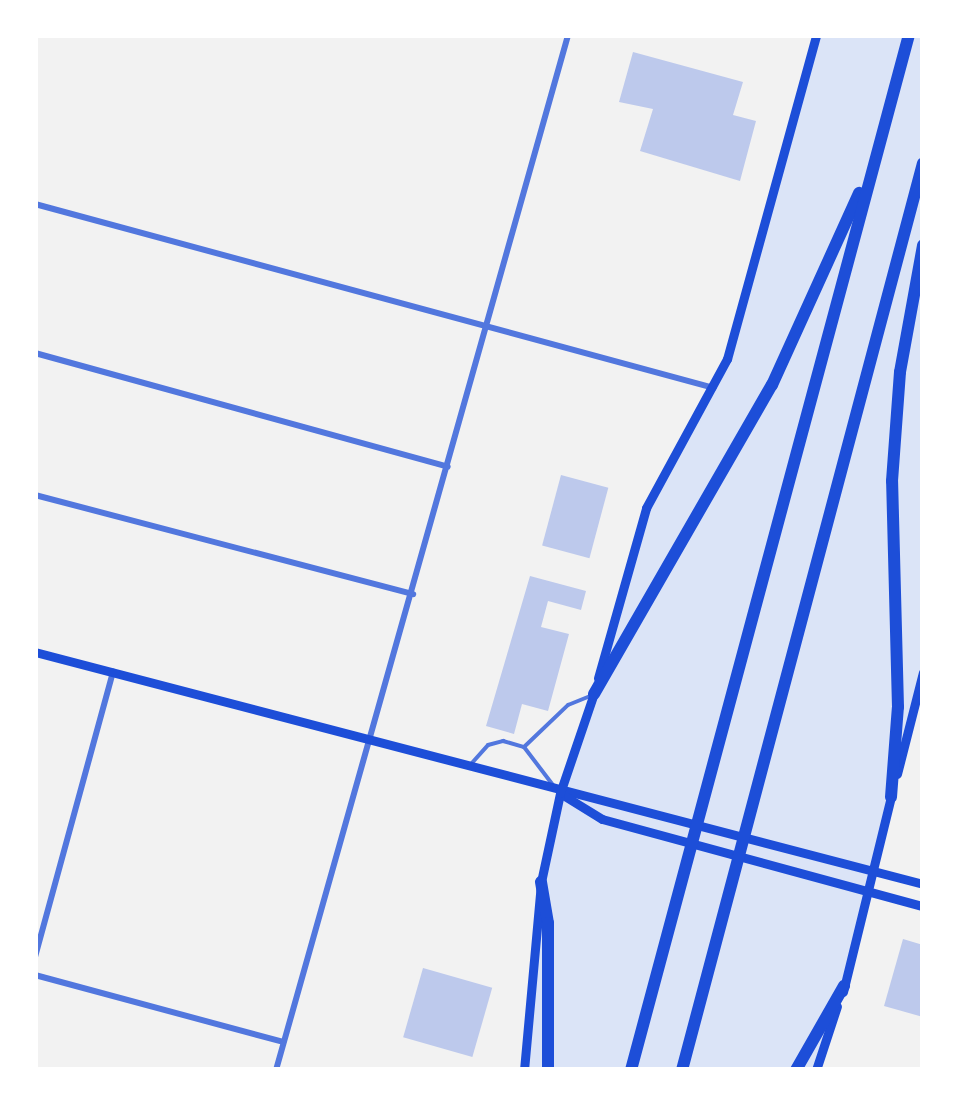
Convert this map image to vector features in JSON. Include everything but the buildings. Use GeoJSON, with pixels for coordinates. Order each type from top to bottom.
{"type":"FeatureCollection","features":[{"type":"Feature","properties":{"kind":"highway"},"geometry":{"type":"LineString","coordinates":[[631,1070],[909,35]]}},
{"type":"Feature","properties":{"kind":"highway"},"geometry":{"type":"LineString","coordinates":[[682,1070],[762,790],[923,163]]}},
{"type":"Feature","properties":{"kind":"highway"},"geometry":{"type":"LineString","coordinates":[[594,694],[772,385],[828,249],[870,173]]}},
{"type":"Feature","properties":{"kind":"highway"},"geometry":{"type":"LineString","coordinates":[[891,797],[898,707],[892,482],[900,372],[923,245]]}},
{"type":"Feature","properties":{"kind":"highway"},"geometry":{"type":"LineString","coordinates":[[541,882],[548,923],[548,1070]]}},
{"type":"Feature","properties":{"kind":"highway"},"geometry":{"type":"LineString","coordinates":[[796,1070],[844,986]]}},
{"type":"Feature","properties":{"kind":"main road"},"geometry":{"type":"LineString","coordinates":[[524,1070],[541,882],[560,793],[594,694],[646,508],[715,388],[816,35]]}},
{"type":"Feature","properties":{"kind":"main road"},"geometry":{"type":"LineString","coordinates":[[35,652],[560,793],[608,798],[923,884]]}},
{"type":"Feature","properties":{"kind":"main road"},"geometry":{"type":"LineString","coordinates":[[816,1070],[870,892],[923,672]]}},
{"type":"Feature","properties":{"kind":"main road"},"geometry":{"type":"LineString","coordinates":[[560,793],[602,820],[923,906]]}},
{"type":"Feature","properties":{"kind":"street"},"geometry":{"type":"LineString","coordinates":[[276,1070],[360,760],[372,742],[568,35]]}},
{"type":"Feature","properties":{"kind":"street"},"geometry":{"type":"LineString","coordinates":[[35,204],[715,388]]}},
{"type":"Feature","properties":{"kind":"street"},"geometry":{"type":"LineString","coordinates":[[35,353],[448,468]]}},
{"type":"Feature","properties":{"kind":"street"},"geometry":{"type":"LineString","coordinates":[[35,495],[413,594]]}},
{"type":"Feature","properties":{"kind":"street"},"geometry":{"type":"LineString","coordinates":[[35,958],[113,672]]}},
{"type":"Feature","properties":{"kind":"street"},"geometry":{"type":"LineString","coordinates":[[35,975],[283,1042]]}},
{"type":"Feature","properties":{"kind":"lane"},"geometry":{"type":"LineString","coordinates":[[468,768],[488,745],[524,747],[568,704],[594,694]]}},
{"type":"Feature","properties":{"kind":"lane"},"geometry":{"type":"LineString","coordinates":[[524,747],[560,793]]}},
{"type":"Feature","properties":{"kind":"shaded area"},"geometry":{"type":"Polygon","coordinates":[[[816,35],[923,35],[923,672],[872,881],[816,1070],[524,1070],[541,882],[560,793],[646,508],[715,388],[816,35]]]}}]}
